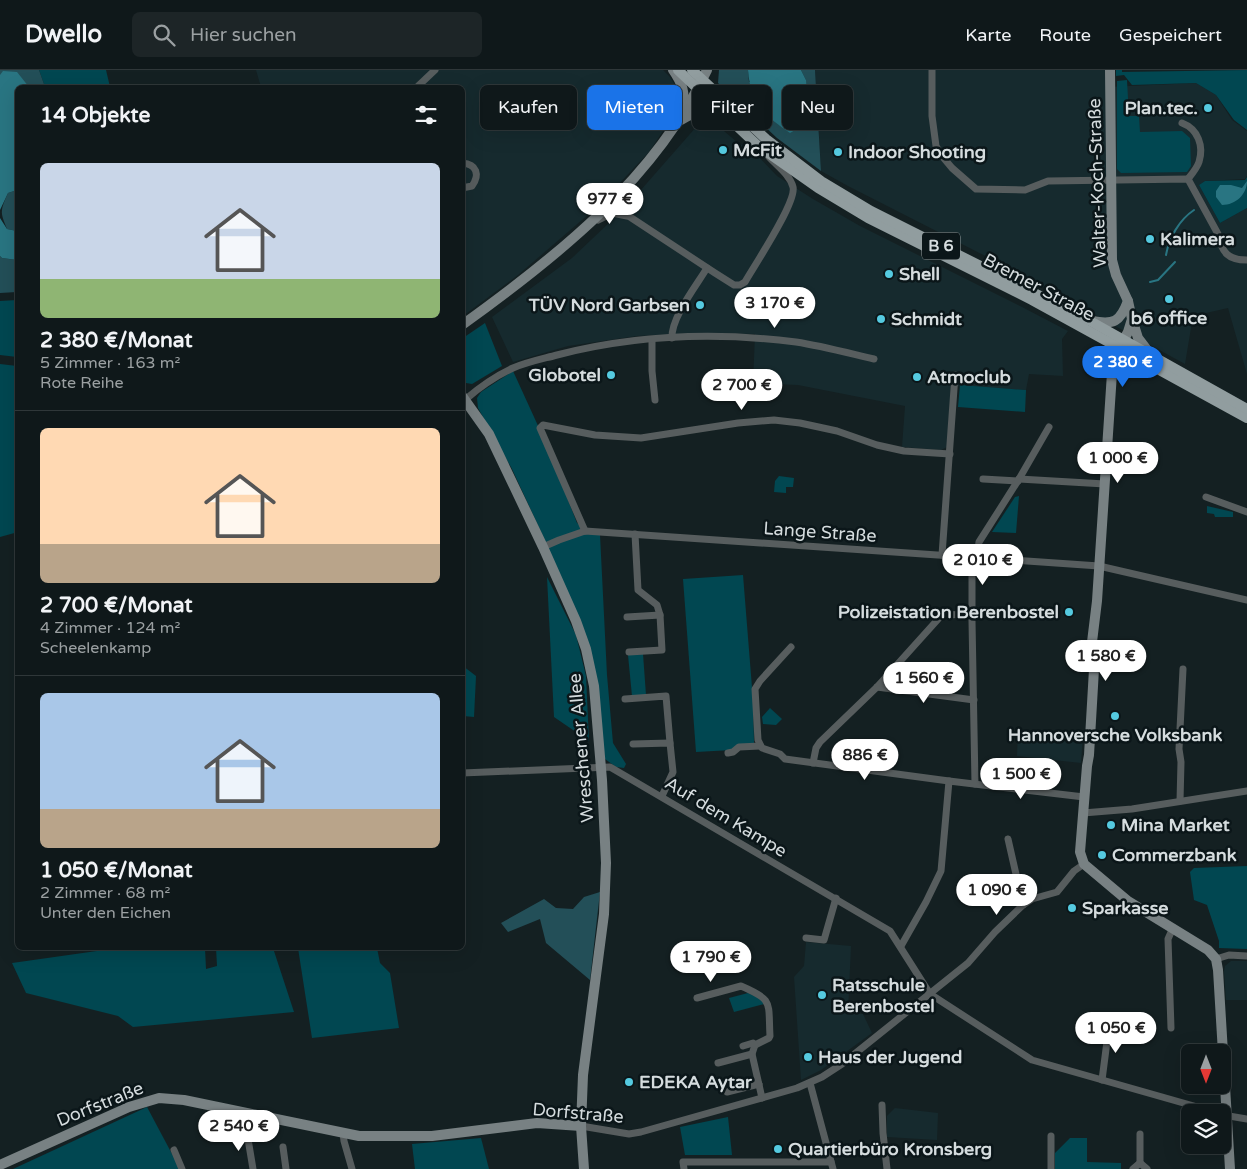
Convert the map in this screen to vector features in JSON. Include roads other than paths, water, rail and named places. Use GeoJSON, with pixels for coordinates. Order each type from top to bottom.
{"type":"FeatureCollection","features":[{"type":"Feature","properties":{"kind":"main road","name":"Bremer Straße"},"geometry":{"type":"LineString","coordinates":[[678,70],[700,84],[766,139],[821,181],[872,211],[1090,321],[1121,344],[1151,355],[1247,408]]}},
{"type":"Feature","properties":{"kind":"main road","name":"Bremer Straße"},"geometry":{"type":"LineString","coordinates":[[692,70],[700,84]]}},
{"type":"Feature","properties":{"kind":"main road","name":"Bremer Straße"},"geometry":{"type":"LineString","coordinates":[[740,130],[757,145],[818,188],[868,218],[1121,344],[1247,418]]}},
{"type":"Feature","properties":{"kind":"street"},"geometry":{"type":"LineString","coordinates":[[419,85],[429,73],[435,70]]}},
{"type":"Feature","properties":{"kind":"street"},"geometry":{"type":"LineString","coordinates":[[673,70],[681,85]]}},
{"type":"Feature","properties":{"kind":"street"},"geometry":{"type":"LineString","coordinates":[[682,115],[707,70]]}},
{"type":"Feature","properties":{"kind":"street"},"geometry":{"type":"LineString","coordinates":[[932,70],[932,116],[936,146],[944,159],[973,188],[982,190],[1025,190],[1048,181],[1188,179]]}},
{"type":"Feature","properties":{"kind":"street","name":"Walter-Koch-Straße"},"geometry":{"type":"LineString","coordinates":[[1110,70],[1112,260],[1116,275],[1128,301],[1138,338],[1151,355]]}},
{"type":"Feature","properties":{"kind":"street"},"geometry":{"type":"LineString","coordinates":[[682,87],[685,99],[682,109]]}},
{"type":"Feature","properties":{"kind":"street"},"geometry":{"type":"LineString","coordinates":[[1182,123],[1191,126],[1199,139],[1200,160],[1188,179]]}},
{"type":"Feature","properties":{"kind":"street"},"geometry":{"type":"LineString","coordinates":[[465,324],[527,278],[591,223],[653,156],[672,130]]}},
{"type":"Feature","properties":{"kind":"street"},"geometry":{"type":"LineString","coordinates":[[621,192],[619,203],[621,208],[630,217],[734,285],[740,285],[745,282],[789,207],[794,192],[790,179],[757,145]]}},
{"type":"Feature","properties":{"kind":"street"},"geometry":{"type":"LineString","coordinates":[[465,163],[474,167],[477,172],[477,178],[472,186],[465,187]]}},
{"type":"Feature","properties":{"kind":"street"},"geometry":{"type":"LineString","coordinates":[[1188,179],[1218,234],[1227,255],[1235,260],[1247,260]]}},
{"type":"Feature","properties":{"kind":"street"},"geometry":{"type":"LineString","coordinates":[[591,223],[612,213],[630,217]]}},
{"type":"Feature","properties":{"kind":"street"},"geometry":{"type":"LineString","coordinates":[[672,338],[678,317],[707,268]]}},
{"type":"Feature","properties":{"kind":"street"},"geometry":{"type":"LineString","coordinates":[[1090,321],[1102,323],[1116,321],[1123,315],[1128,301]]}},
{"type":"Feature","properties":{"kind":"street"},"geometry":{"type":"LineString","coordinates":[[1132,319],[1114,361],[1112,372],[1092,642],[1095,652],[1090,740],[1080,852],[1084,864],[1128,901],[1172,930],[1208,950],[1216,959],[1224,1104]]}},
{"type":"Feature","properties":{"kind":"street"},"geometry":{"type":"LineString","coordinates":[[465,397],[495,378],[532,361],[591,347],[672,338],[778,340],[822,347],[874,359]]}},
{"type":"Feature","properties":{"kind":"street"},"geometry":{"type":"LineString","coordinates":[[652,340],[652,371],[655,400]]}},
{"type":"Feature","properties":{"kind":"street"},"geometry":{"type":"LineString","coordinates":[[942,554],[954,375]]}},
{"type":"Feature","properties":{"kind":"street","name":"Wreschener Allee"},"geometry":{"type":"LineString","coordinates":[[465,399],[489,434],[543,547],[576,621],[586,649],[594,686],[606,863],[604,914],[583,1075],[581,1126],[584,1169]]}},
{"type":"Feature","properties":{"kind":"street"},"geometry":{"type":"LineString","coordinates":[[585,531],[540,428],[543,425],[606,436],[641,438],[738,423],[774,420],[800,423],[836,431],[876,445],[904,451],[950,454]]}},
{"type":"Feature","properties":{"kind":"street"},"geometry":{"type":"LineString","coordinates":[[975,784],[972,614],[974,557],[979,542],[1019,480],[1049,427]]}},
{"type":"Feature","properties":{"kind":"street"},"geometry":{"type":"LineString","coordinates":[[983,478],[1105,484]]}},
{"type":"Feature","properties":{"kind":"street"},"geometry":{"type":"LineString","coordinates":[[1206,497],[1247,512]]}},
{"type":"Feature","properties":{"kind":"street","name":"Lange Straße"},"geometry":{"type":"LineString","coordinates":[[543,547],[585,531],[942,554],[1099,566],[1247,600]]}},
{"type":"Feature","properties":{"kind":"street"},"geometry":{"type":"LineString","coordinates":[[629,652],[662,650],[660,615],[657,605],[638,590],[635,534]]}},
{"type":"Feature","properties":{"kind":"street"},"geometry":{"type":"LineString","coordinates":[[814,763],[816,748],[820,742],[877,687],[940,617],[945,615],[972,614]]}},
{"type":"Feature","properties":{"kind":"street"},"geometry":{"type":"LineString","coordinates":[[627,617],[660,615]]}},
{"type":"Feature","properties":{"kind":"street"},"geometry":{"type":"LineString","coordinates":[[791,647],[760,681],[755,690],[758,740],[764,750],[780,754],[785,759],[1084,797]]}},
{"type":"Feature","properties":{"kind":"street"},"geometry":{"type":"LineString","coordinates":[[1180,801],[1181,762],[1178,749],[1183,669]]}},
{"type":"Feature","properties":{"kind":"street"},"geometry":{"type":"LineString","coordinates":[[877,687],[974,700]]}},
{"type":"Feature","properties":{"kind":"street"},"geometry":{"type":"LineString","coordinates":[[624,699],[666,696],[672,772],[662,796]]}},
{"type":"Feature","properties":{"kind":"street"},"geometry":{"type":"LineString","coordinates":[[633,744],[670,743]]}},
{"type":"Feature","properties":{"kind":"street"},"geometry":{"type":"LineString","coordinates":[[728,753],[733,752],[739,747],[760,746]]}},
{"type":"Feature","properties":{"kind":"street","name":"Auf dem Kampe"},"geometry":{"type":"LineString","coordinates":[[465,773],[610,767],[890,931],[930,994]]}},
{"type":"Feature","properties":{"kind":"street"},"geometry":{"type":"LineString","coordinates":[[901,946],[926,902],[940,871],[949,781]]}},
{"type":"Feature","properties":{"kind":"street"},"geometry":{"type":"LineString","coordinates":[[1083,813],[1132,809],[1247,791]]}},
{"type":"Feature","properties":{"kind":"street"},"geometry":{"type":"LineString","coordinates":[[1008,838],[1024,905]]}},
{"type":"Feature","properties":{"kind":"street","name":"Dorfstraße"},"geometry":{"type":"LineString","coordinates":[[0,1165],[119,1111],[154,1099],[177,1099],[370,1137],[444,1135],[537,1123],[581,1126],[629,1134],[642,1132],[810,1083],[842,1064],[968,963],[995,932],[1024,905],[1032,899],[1057,892],[1074,871],[1084,864]]}},
{"type":"Feature","properties":{"kind":"street"},"geometry":{"type":"LineString","coordinates":[[806,938],[824,940],[836,898]]}},
{"type":"Feature","properties":{"kind":"street"},"geometry":{"type":"LineString","coordinates":[[1171,1028],[1168,939],[1172,930]]}},
{"type":"Feature","properties":{"kind":"street"},"geometry":{"type":"LineString","coordinates":[[1216,959],[1229,955],[1247,956]]}},
{"type":"Feature","properties":{"kind":"street"},"geometry":{"type":"LineString","coordinates":[[697,998],[741,986],[763,997],[768,1007],[770,1036],[755,1045],[753,1043],[743,1046]]}},
{"type":"Feature","properties":{"kind":"street"},"geometry":{"type":"LineString","coordinates":[[930,994],[1032,1060],[1187,1104]]}},
{"type":"Feature","properties":{"kind":"street"},"geometry":{"type":"LineString","coordinates":[[1102,1080],[1109,1026]]}},
{"type":"Feature","properties":{"kind":"street"},"geometry":{"type":"LineString","coordinates":[[755,1045],[752,1054],[762,1098]]}},
{"type":"Feature","properties":{"kind":"street"},"geometry":{"type":"LineString","coordinates":[[718,1063],[752,1054]]}},
{"type":"Feature","properties":{"kind":"street"},"geometry":{"type":"LineString","coordinates":[[684,1165],[832,1166],[810,1083]]}},
{"type":"Feature","properties":{"kind":"street"},"geometry":{"type":"LineString","coordinates":[[727,1092],[758,1084]]}},
{"type":"Feature","properties":{"kind":"street"},"geometry":{"type":"LineString","coordinates":[[882,1105],[887,1169]]}},
{"type":"Feature","properties":{"kind":"street"},"geometry":{"type":"LineString","coordinates":[[244,1169],[253,1168],[246,1127],[249,1114]]}},
{"type":"Feature","properties":{"kind":"street"},"geometry":{"type":"LineString","coordinates":[[1231,1116],[1247,1119]]}},
{"type":"Feature","properties":{"kind":"street"},"geometry":{"type":"LineString","coordinates":[[343,1133],[352,1169]]}},
{"type":"Feature","properties":{"kind":"street"},"geometry":{"type":"LineString","coordinates":[[1133,1169],[1140,1163],[1140,1134]]}},
{"type":"Feature","properties":{"kind":"street"},"geometry":{"type":"LineString","coordinates":[[1051,1136],[1051,1169]]}},
{"type":"Feature","properties":{"kind":"street"},"geometry":{"type":"LineString","coordinates":[[283,1147],[286,1169]]}},
{"type":"Feature","properties":{"kind":"street"},"geometry":{"type":"LineString","coordinates":[[174,1150],[182,1169]]}},
{"type":"Feature","properties":{"kind":"street"},"geometry":{"type":"LineString","coordinates":[[1229,1154],[1230,1169]]}},
{"type":"Feature","properties":{"kind":"street"},"geometry":{"type":"LineString","coordinates":[[1140,1163],[1147,1169]]}},
{"type":"Feature","properties":{"kind":"waterway"},"geometry":{"type":"LineString","coordinates":[[1166,255],[1176,230],[1194,210]]}},
{"type":"Feature","properties":{"kind":"waterway"},"geometry":{"type":"LineString","coordinates":[[1150,282],[1158,280],[1175,262]]}},
{"type":"Feature","properties":{"kind":"place","name":"Plan.tec."},"geometry":{"type":"Point","coordinates":[1208,108]}},
{"type":"Feature","properties":{"kind":"place","name":"McFit"},"geometry":{"type":"Point","coordinates":[723,150]}},
{"type":"Feature","properties":{"kind":"place","name":"Indoor Shooting"},"geometry":{"type":"Point","coordinates":[838,152]}},
{"type":"Feature","properties":{"kind":"place","name":"Kalimera"},"geometry":{"type":"Point","coordinates":[1150,239]}},
{"type":"Feature","properties":{"kind":"place","name":"Shell"},"geometry":{"type":"Point","coordinates":[889,274]}},
{"type":"Feature","properties":{"kind":"place","name":"b6 office"},"geometry":{"type":"Point","coordinates":[1169,299]}},
{"type":"Feature","properties":{"kind":"place","name":"TÜV Nord Garbsen"},"geometry":{"type":"Point","coordinates":[700,305]}},
{"type":"Feature","properties":{"kind":"place","name":"Schmidt"},"geometry":{"type":"Point","coordinates":[881,319]}},
{"type":"Feature","properties":{"kind":"place","name":"Globotel"},"geometry":{"type":"Point","coordinates":[611,375]}},
{"type":"Feature","properties":{"kind":"place","name":"Atmoclub"},"geometry":{"type":"Point","coordinates":[917,377]}},
{"type":"Feature","properties":{"kind":"place","name":"Polizeistation Berenbostel"},"geometry":{"type":"Point","coordinates":[1069,612]}},
{"type":"Feature","properties":{"kind":"place","name":"Hannoversche Volksbank"},"geometry":{"type":"Point","coordinates":[1115,716]}},
{"type":"Feature","properties":{"kind":"place","name":"Mina Market"},"geometry":{"type":"Point","coordinates":[1111,825]}},
{"type":"Feature","properties":{"kind":"place","name":"Commerzbank"},"geometry":{"type":"Point","coordinates":[1102,855]}},
{"type":"Feature","properties":{"kind":"place","name":"Sparkasse"},"geometry":{"type":"Point","coordinates":[1072,908]}},
{"type":"Feature","properties":{"kind":"place","name":"Ratsschule Berenbostel"},"geometry":{"type":"Point","coordinates":[822,995]}},
{"type":"Feature","properties":{"kind":"place","name":"Haus der Jugend"},"geometry":{"type":"Point","coordinates":[808,1057]}},
{"type":"Feature","properties":{"kind":"place","name":"EDEKA Aytar"},"geometry":{"type":"Point","coordinates":[629,1082]}},
{"type":"Feature","properties":{"kind":"place","name":"Quartierbüro Kronsberg"},"geometry":{"type":"Point","coordinates":[778,1149]}}]}
